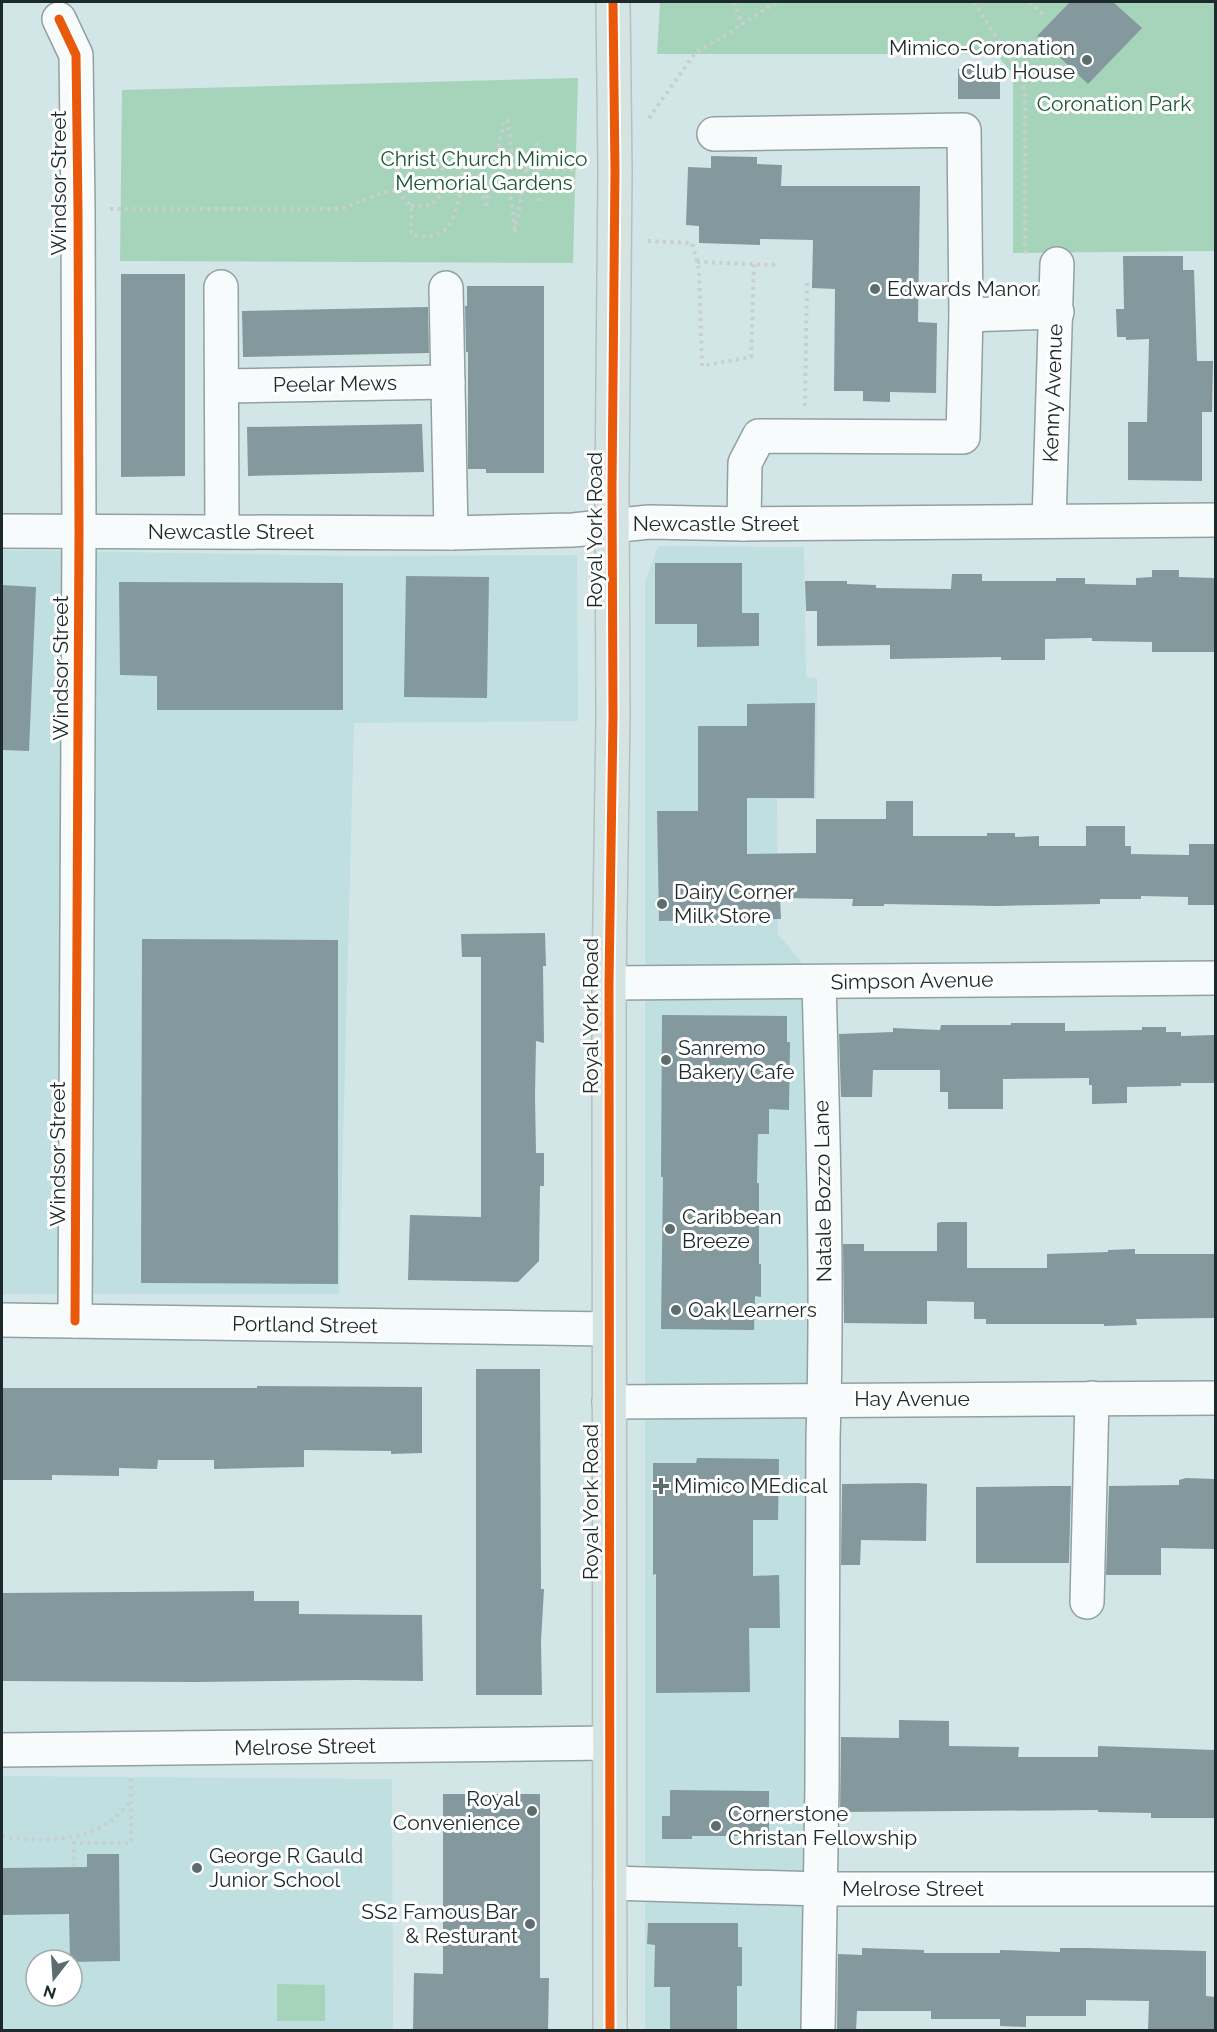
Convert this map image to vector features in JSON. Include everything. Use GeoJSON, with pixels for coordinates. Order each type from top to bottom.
{"type":"FeatureCollection","features":[{"type":"Feature","properties":{"kind":"main road","name":"Royal York Road"},"geometry":{"type":"LineString","coordinates":[[610,2031],[609,983],[613,716],[615,182],[613,2]]}},
{"type":"Feature","properties":{"kind":"street","name":"Windsor Street"},"geometry":{"type":"LineString","coordinates":[[59,19],[76,55],[78,210],[79,531],[75,1322]]}},
{"type":"Feature","properties":{"kind":"street"},"geometry":{"type":"LineString","coordinates":[[714,134],[964,130],[966,315],[963,437],[759,436],[745,463],[744,524]]}},
{"type":"Feature","properties":{"kind":"street","name":"Kenny Avenue"},"geometry":{"type":"LineString","coordinates":[[1049,521],[1057,264]]}},
{"type":"Feature","properties":{"kind":"street"},"geometry":{"type":"LineString","coordinates":[[221,287],[222,531]]}},
{"type":"Feature","properties":{"kind":"street"},"geometry":{"type":"LineString","coordinates":[[446,288],[451,533]]}},
{"type":"Feature","properties":{"kind":"street"},"geometry":{"type":"LineString","coordinates":[[966,315],[1057,312]]}},
{"type":"Feature","properties":{"kind":"street","name":"Peelar Mews"},"geometry":{"type":"LineString","coordinates":[[222,386],[448,382]]}},
{"type":"Feature","properties":{"kind":"street","name":"Newcastle Street"},"geometry":{"type":"LineString","coordinates":[[2,531],[451,533],[573,530],[649,522],[744,524],[1215,520]]}},
{"type":"Feature","properties":{"kind":"street","name":"Simpson Avenue"},"geometry":{"type":"LineString","coordinates":[[609,983],[1215,978]]}},
{"type":"Feature","properties":{"kind":"street","name":"Natale Bozzo Lane"},"geometry":{"type":"LineString","coordinates":[[818,2031],[825,1399],[819,982]]}},
{"type":"Feature","properties":{"kind":"street","name":"Portland Street"},"geometry":{"type":"LineString","coordinates":[[2,1320],[609,1329]]}},
{"type":"Feature","properties":{"kind":"street"},"geometry":{"type":"LineString","coordinates":[[1087,1602],[1092,1398]]}},
{"type":"Feature","properties":{"kind":"street","name":"Hay Avenue"},"geometry":{"type":"LineString","coordinates":[[609,1402],[1215,1398]]}},
{"type":"Feature","properties":{"kind":"street","name":"Melrose Street"},"geometry":{"type":"LineString","coordinates":[[2,1750],[609,1743]]}},
{"type":"Feature","properties":{"kind":"street","name":"Melrose Street"},"geometry":{"type":"LineString","coordinates":[[610,1883],[820,1889],[1215,1888]]}},
{"type":"Feature","properties":{"kind":"path"},"geometry":{"type":"LineString","coordinates":[[734,2],[742,25]]}},
{"type":"Feature","properties":{"kind":"path"},"geometry":{"type":"LineString","coordinates":[[649,118],[695,53],[776,2]]}},
{"type":"Feature","properties":{"kind":"path"},"geometry":{"type":"LineString","coordinates":[[974,2],[1018,71],[1025,93],[1025,260],[1057,264]]}},
{"type":"Feature","properties":{"kind":"path"},"geometry":{"type":"LineString","coordinates":[[1029,2],[1045,16]]}},
{"type":"Feature","properties":{"kind":"path"},"geometry":{"type":"LineString","coordinates":[[478,166],[486,208],[504,120],[508,121],[513,167]]}},
{"type":"Feature","properties":{"kind":"path"},"geometry":{"type":"LineString","coordinates":[[537,140],[536,168],[539,202]]}},
{"type":"Feature","properties":{"kind":"path"},"geometry":{"type":"LineString","coordinates":[[411,206],[431,205],[445,190],[438,153],[414,150],[397,165],[397,190],[411,206],[411,234],[433,236],[445,229],[453,219],[460,201],[463,166]]}},
{"type":"Feature","properties":{"kind":"path"},"geometry":{"type":"LineString","coordinates":[[442,165],[578,170]]}},
{"type":"Feature","properties":{"kind":"path"},"geometry":{"type":"LineString","coordinates":[[507,167],[515,233],[526,168]]}},
{"type":"Feature","properties":{"kind":"path"},"geometry":{"type":"LineString","coordinates":[[110,209],[341,209],[382,193],[397,190]]}},
{"type":"Feature","properties":{"kind":"path"},"geometry":{"type":"LineString","coordinates":[[648,241],[692,243],[699,268],[702,366],[751,357],[754,264]]}},
{"type":"Feature","properties":{"kind":"path"},"geometry":{"type":"LineString","coordinates":[[697,262],[776,265]]}},
{"type":"Feature","properties":{"kind":"path"},"geometry":{"type":"LineString","coordinates":[[804,437],[807,284]]}},
{"type":"Feature","properties":{"kind":"path"},"geometry":{"type":"LineString","coordinates":[[74,1867],[74,1843],[131,1843],[131,1777]]}},
{"type":"Feature","properties":{"kind":"path"},"geometry":{"type":"LineString","coordinates":[[2,1836],[14,1839],[56,1838],[83,1834],[105,1826],[131,1800]]}},
{"type":"Feature","properties":{"kind":"shaded area"},"geometry":{"type":"Polygon","coordinates":[[[658,546],[804,547],[806,677],[817,678],[816,799],[777,799],[778,934],[833,1000],[817,2030],[645,2030],[645,583],[658,546]]]}},
{"type":"Feature","properties":{"kind":"shaded area"},"geometry":{"type":"Polygon","coordinates":[[[2,550],[353,556],[577,555],[578,721],[354,723],[339,1294],[2,1294],[2,550]]]}},
{"type":"Feature","properties":{"kind":"shaded area","name":"George R Gauld Junior School"},"geometry":{"type":"Polygon","coordinates":[[[2,1776],[392,1779],[393,2030],[2,2030],[2,1776]]]}},
{"type":"Feature","properties":{"kind":"green space","name":"Coronation Park"},"geometry":{"type":"Polygon","coordinates":[[[660,2],[1215,2],[1215,251],[1013,253],[1013,74],[996,54],[657,54],[660,2]]]}},
{"type":"Feature","properties":{"kind":"green space","name":"Christ Church Mimico Memorial Gardens"},"geometry":{"type":"Polygon","coordinates":[[[578,78],[573,263],[120,261],[122,90],[578,78]]]}},
{"type":"Feature","properties":{"kind":"green space"},"geometry":{"type":"Polygon","coordinates":[[[277,1984],[325,1985],[325,2021],[277,2021],[277,1984]]]}},
{"type":"Feature","properties":{"kind":"building","name":"Mimico-Coronation Club House"},"geometry":{"type":"Polygon","coordinates":[[[1070,2],[1113,2],[1142,28],[1088,84],[1037,36],[1070,2]]]}},
{"type":"Feature","properties":{"kind":"building"},"geometry":{"type":"Polygon","coordinates":[[[958,69],[1000,69],[1000,99],[958,99],[958,69]]]}},
{"type":"Feature","properties":{"kind":"building","name":"Edwards Manor"},"geometry":{"type":"Polygon","coordinates":[[[711,156],[757,157],[757,164],[782,165],[781,186],[920,186],[918,322],[937,323],[936,393],[890,392],[890,402],[863,401],[863,391],[834,391],[835,289],[812,288],[813,240],[760,239],[760,245],[699,243],[699,226],[686,225],[688,167],[711,168],[711,156]]]}},
{"type":"Feature","properties":{"kind":"building"},"geometry":{"type":"Polygon","coordinates":[[[1123,256],[1183,256],[1183,270],[1194,270],[1197,361],[1213,361],[1212,412],[1202,412],[1202,481],[1128,480],[1128,422],[1147,422],[1149,339],[1126,340],[1126,337],[1117,337],[1116,309],[1124,309],[1123,256]]]}},
{"type":"Feature","properties":{"kind":"building"},"geometry":{"type":"Polygon","coordinates":[[[121,274],[185,274],[185,476],[121,477],[121,274]]]}},
{"type":"Feature","properties":{"kind":"building"},"geometry":{"type":"Polygon","coordinates":[[[467,286],[544,286],[544,473],[486,473],[486,469],[468,469],[468,352],[466,352],[465,306],[467,306],[467,286]]]}},
{"type":"Feature","properties":{"kind":"building"},"geometry":{"type":"Polygon","coordinates":[[[428,307],[429,353],[243,357],[242,311],[428,307]]]}},
{"type":"Feature","properties":{"kind":"building"},"geometry":{"type":"Polygon","coordinates":[[[422,424],[424,472],[248,476],[247,427],[422,424]]]}},
{"type":"Feature","properties":{"kind":"building"},"geometry":{"type":"Polygon","coordinates":[[[655,563],[742,563],[742,613],[759,613],[759,646],[697,647],[697,624],[655,624],[655,563]]]}},
{"type":"Feature","properties":{"kind":"building"},"geometry":{"type":"Polygon","coordinates":[[[1152,570],[1179,570],[1179,577],[1215,578],[1215,652],[1152,652],[1152,642],[1092,641],[1092,638],[1045,639],[1045,660],[1001,660],[1001,657],[890,659],[890,645],[817,646],[817,611],[806,611],[805,581],[847,581],[847,584],[876,585],[876,588],[951,589],[952,574],[982,574],[982,581],[1056,581],[1056,578],[1085,578],[1085,584],[1136,585],[1136,578],[1152,577],[1152,570]]]}},
{"type":"Feature","properties":{"kind":"building"},"geometry":{"type":"Polygon","coordinates":[[[406,576],[489,577],[487,698],[404,697],[406,576]]]}},
{"type":"Feature","properties":{"kind":"building"},"geometry":{"type":"Polygon","coordinates":[[[119,582],[343,583],[343,710],[157,710],[157,676],[120,675],[119,582]]]}},
{"type":"Feature","properties":{"kind":"building"},"geometry":{"type":"Polygon","coordinates":[[[2,585],[36,587],[29,751],[2,750],[2,585]]]}},
{"type":"Feature","properties":{"kind":"building"},"geometry":{"type":"Polygon","coordinates":[[[815,703],[814,798],[747,798],[747,854],[816,853],[816,819],[886,819],[886,801],[913,801],[913,836],[987,836],[987,833],[1015,833],[1015,837],[1039,836],[1039,846],[1086,846],[1086,826],[1125,826],[1125,846],[1131,846],[1131,854],[1189,855],[1189,844],[1215,844],[1215,905],[1188,905],[1188,897],[1141,896],[1141,899],[1100,899],[1100,904],[996,906],[884,904],[884,906],[852,906],[853,899],[780,898],[781,919],[659,921],[657,811],[698,811],[698,726],[747,726],[747,704],[815,703]]]}},
{"type":"Feature","properties":{"kind":"building"},"geometry":{"type":"Polygon","coordinates":[[[545,933],[544,1043],[536,1041],[536,1153],[544,1153],[544,1186],[540,1186],[539,1261],[518,1282],[408,1280],[410,1215],[481,1217],[481,957],[462,957],[461,934],[545,933]]]}},
{"type":"Feature","properties":{"kind":"building"},"geometry":{"type":"Polygon","coordinates":[[[142,939],[338,940],[338,1284],[141,1283],[142,939]]]}},
{"type":"Feature","properties":{"kind":"building"},"geometry":{"type":"Polygon","coordinates":[[[662,1015],[787,1016],[787,1042],[790,1042],[789,1110],[769,1109],[769,1134],[758,1134],[757,1183],[759,1183],[761,1297],[755,1296],[754,1330],[661,1329],[662,1015]]]}},
{"type":"Feature","properties":{"kind":"building"},"geometry":{"type":"Polygon","coordinates":[[[1011,1023],[1065,1023],[1065,1031],[1142,1030],[1142,1027],[1166,1027],[1166,1032],[1181,1032],[1181,1036],[1215,1035],[1215,1083],[1127,1087],[1127,1103],[1092,1104],[1092,1085],[1089,1085],[1089,1078],[1003,1079],[1003,1109],[948,1109],[948,1092],[940,1092],[940,1070],[873,1070],[872,1097],[841,1097],[839,1034],[893,1032],[893,1028],[940,1030],[941,1025],[1011,1025],[1011,1023]]]}},
{"type":"Feature","properties":{"kind":"building"},"geometry":{"type":"Polygon","coordinates":[[[967,1222],[967,1268],[1047,1268],[1047,1254],[1108,1252],[1108,1250],[1135,1249],[1135,1254],[1215,1254],[1215,1318],[1136,1319],[1137,1325],[1104,1326],[1104,1324],[986,1324],[986,1319],[974,1319],[974,1302],[927,1301],[927,1324],[844,1323],[843,1244],[864,1244],[864,1251],[937,1251],[937,1223],[967,1222]]]}},
{"type":"Feature","properties":{"kind":"building"},"geometry":{"type":"Polygon","coordinates":[[[476,1369],[540,1369],[541,1589],[544,1589],[541,1641],[542,1695],[476,1695],[476,1369]]]}},
{"type":"Feature","properties":{"kind":"building"},"geometry":{"type":"Polygon","coordinates":[[[257,1386],[422,1387],[422,1453],[304,1450],[304,1467],[214,1469],[214,1460],[158,1460],[157,1469],[119,1468],[119,1476],[52,1475],[52,1480],[2,1480],[2,1388],[257,1388],[257,1386]]]}},
{"type":"Feature","properties":{"kind":"building"},"geometry":{"type":"Polygon","coordinates":[[[697,1458],[779,1459],[778,1520],[753,1520],[753,1576],[779,1575],[780,1628],[749,1628],[750,1692],[656,1693],[653,1463],[696,1463],[697,1458]]]}},
{"type":"Feature","properties":{"kind":"building"},"geometry":{"type":"Polygon","coordinates":[[[1186,1478],[1215,1479],[1215,1549],[1161,1548],[1161,1575],[1106,1575],[1109,1486],[1179,1485],[1179,1480],[1186,1478]]]}},
{"type":"Feature","properties":{"kind":"building"},"geometry":{"type":"Polygon","coordinates":[[[842,1484],[927,1484],[926,1541],[861,1540],[860,1565],[841,1565],[842,1484]]]}},
{"type":"Feature","properties":{"kind":"building"},"geometry":{"type":"Polygon","coordinates":[[[1071,1486],[1069,1563],[976,1563],[976,1487],[1071,1486]]]}},
{"type":"Feature","properties":{"kind":"building"},"geometry":{"type":"Polygon","coordinates":[[[254,1591],[254,1601],[299,1601],[299,1614],[422,1615],[423,1681],[2,1681],[2,1593],[254,1591]]]}},
{"type":"Feature","properties":{"kind":"building"},"geometry":{"type":"Polygon","coordinates":[[[899,1720],[949,1721],[949,1746],[1019,1747],[1018,1757],[1098,1757],[1098,1746],[1215,1750],[1215,1818],[1151,1818],[1151,1813],[1098,1812],[1098,1810],[840,1812],[841,1737],[899,1738],[899,1720]]]}},
{"type":"Feature","properties":{"kind":"building","name":"Cornerstone Christan Fellowship"},"geometry":{"type":"Polygon","coordinates":[[[670,1790],[769,1791],[769,1836],[692,1836],[692,1839],[662,1839],[662,1816],[670,1816],[670,1790]]]}},
{"type":"Feature","properties":{"kind":"building"},"geometry":{"type":"Polygon","coordinates":[[[443,1794],[540,1794],[540,1978],[549,1978],[548,2031],[413,2031],[414,1973],[443,1974],[443,1794]]]}},
{"type":"Feature","properties":{"kind":"building"},"geometry":{"type":"Polygon","coordinates":[[[87,1854],[119,1854],[120,1961],[84,1962],[84,1948],[70,1948],[69,1914],[2,1915],[2,1868],[87,1867],[87,1854]]]}},
{"type":"Feature","properties":{"kind":"building"},"geometry":{"type":"Polygon","coordinates":[[[648,1923],[738,1923],[738,1947],[742,1947],[742,1986],[737,1986],[737,2031],[670,2031],[670,1987],[654,1987],[655,1945],[647,1944],[648,1923]]]}},
{"type":"Feature","properties":{"kind":"building"},"geometry":{"type":"Polygon","coordinates":[[[862,1948],[924,1950],[924,1953],[1000,1953],[1000,1950],[1060,1952],[1060,1948],[1206,1951],[1206,1996],[1215,1997],[1215,2031],[1148,2031],[1149,2001],[1086,2000],[1086,2016],[1026,2016],[1026,2027],[1000,2026],[1000,2019],[931,2019],[931,2011],[857,2011],[856,2031],[837,2031],[838,1954],[862,1955],[862,1948]]]}},
{"type":"Feature","properties":{"kind":"cycle path"},"geometry":{"type":"LineString","coordinates":[[610,2030],[609,983],[613,716],[612,488],[615,171],[613,2]]}},
{"type":"Feature","properties":{"kind":"cycle path"},"geometry":{"type":"LineString","coordinates":[[59,19],[76,55],[78,210],[79,532],[75,1321]]}},
{"type":"Feature","properties":{"kind":"place","name":"Mimico-Coronation Club House"},"geometry":{"type":"Point","coordinates":[1087,60]}},
{"type":"Feature","properties":{"kind":"place","name":"Edwards Manor"},"geometry":{"type":"Point","coordinates":[875,289]}},
{"type":"Feature","properties":{"kind":"place","name":"Dairy Corner Milk Store"},"geometry":{"type":"Point","coordinates":[662,904]}},
{"type":"Feature","properties":{"kind":"place","name":"Sanremo Bakery Cafe"},"geometry":{"type":"Point","coordinates":[666,1060]}},
{"type":"Feature","properties":{"kind":"place","name":"Caribbean Breeze"},"geometry":{"type":"Point","coordinates":[670,1229]}},
{"type":"Feature","properties":{"kind":"place","name":"Oak Learners"},"geometry":{"type":"Point","coordinates":[676,1310]}},
{"type":"Feature","properties":{"kind":"place","name":"Mimico MEdical"},"geometry":{"type":"Point","coordinates":[661,1486]}},
{"type":"Feature","properties":{"kind":"place","name":"Royal Convenience"},"geometry":{"type":"Point","coordinates":[532,1811]}},
{"type":"Feature","properties":{"kind":"place","name":"Cornerstone Christan Fellowship"},"geometry":{"type":"Point","coordinates":[716,1826]}},
{"type":"Feature","properties":{"kind":"place","name":"George R Gauld Junior School"},"geometry":{"type":"Point","coordinates":[197,1868]}},
{"type":"Feature","properties":{"kind":"place","name":"SS2 Famous Bar & Resturant"},"geometry":{"type":"Point","coordinates":[530,1924]}}]}
